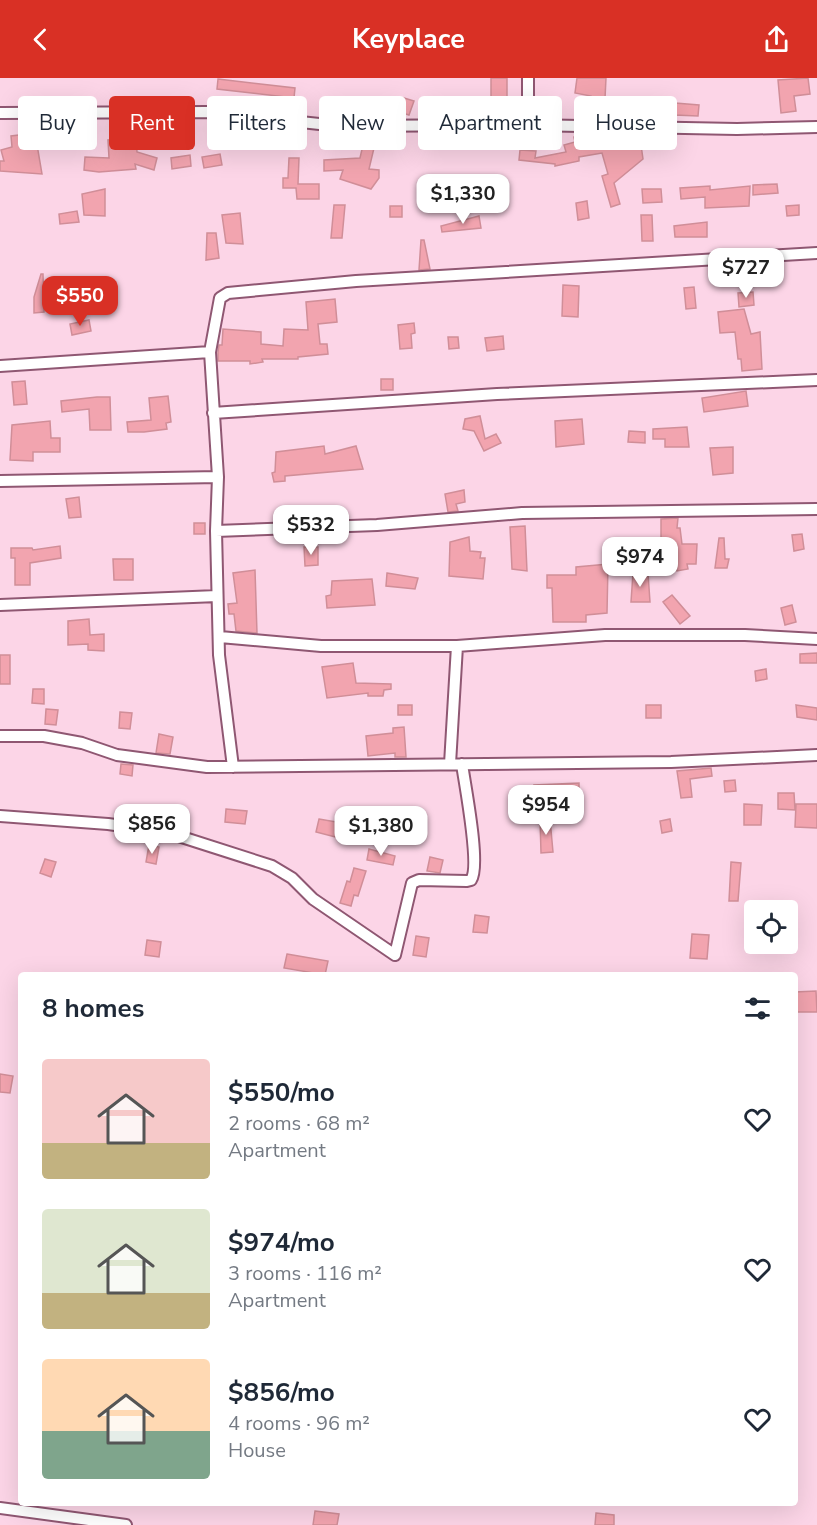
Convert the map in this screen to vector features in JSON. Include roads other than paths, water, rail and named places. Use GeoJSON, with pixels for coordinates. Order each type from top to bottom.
{"type":"FeatureCollection","features":[{"type":"Feature","properties":{"kind":"street"},"geometry":{"type":"LineString","coordinates":[[528,78],[528,96]]}},
{"type":"Feature","properties":{"kind":"street"},"geometry":{"type":"LineString","coordinates":[[0,112],[208,112],[338,126],[418,126]]}},
{"type":"Feature","properties":{"kind":"street"},"geometry":{"type":"LineString","coordinates":[[562,126],[737,129],[817,127]]}},
{"type":"Feature","properties":{"kind":"street"},"geometry":{"type":"LineString","coordinates":[[233,767],[219,655],[216,531],[218,477],[210,352],[220,298],[228,293],[356,281],[817,253]]}},
{"type":"Feature","properties":{"kind":"street"},"geometry":{"type":"LineString","coordinates":[[0,366],[210,352]]}},
{"type":"Feature","properties":{"kind":"street"},"geometry":{"type":"LineString","coordinates":[[213,413],[497,394],[817,380]]}},
{"type":"Feature","properties":{"kind":"street"},"geometry":{"type":"LineString","coordinates":[[0,481],[218,477]]}},
{"type":"Feature","properties":{"kind":"street"},"geometry":{"type":"LineString","coordinates":[[216,531],[377,525],[522,513],[817,509]]}},
{"type":"Feature","properties":{"kind":"street"},"geometry":{"type":"LineString","coordinates":[[0,605],[218,596]]}},
{"type":"Feature","properties":{"kind":"street"},"geometry":{"type":"LineString","coordinates":[[220,637],[321,646],[456,646],[605,635],[745,635],[817,639]]}},
{"type":"Feature","properties":{"kind":"street"},"geometry":{"type":"LineString","coordinates":[[450,765],[456,646]]}},
{"type":"Feature","properties":{"kind":"street"},"geometry":{"type":"LineString","coordinates":[[0,736],[44,736],[82,743],[117,755],[207,767],[670,762],[817,756]]}},
{"type":"Feature","properties":{"kind":"street"},"geometry":{"type":"LineString","coordinates":[[0,816],[108,824],[165,832],[272,866],[292,878],[314,899],[395,955],[412,883],[419,880],[467,881],[475,875],[475,858],[462,764]]}},
{"type":"Feature","properties":{"kind":"street"},"geometry":{"type":"LineString","coordinates":[[0,1508],[126,1525]]}}]}
